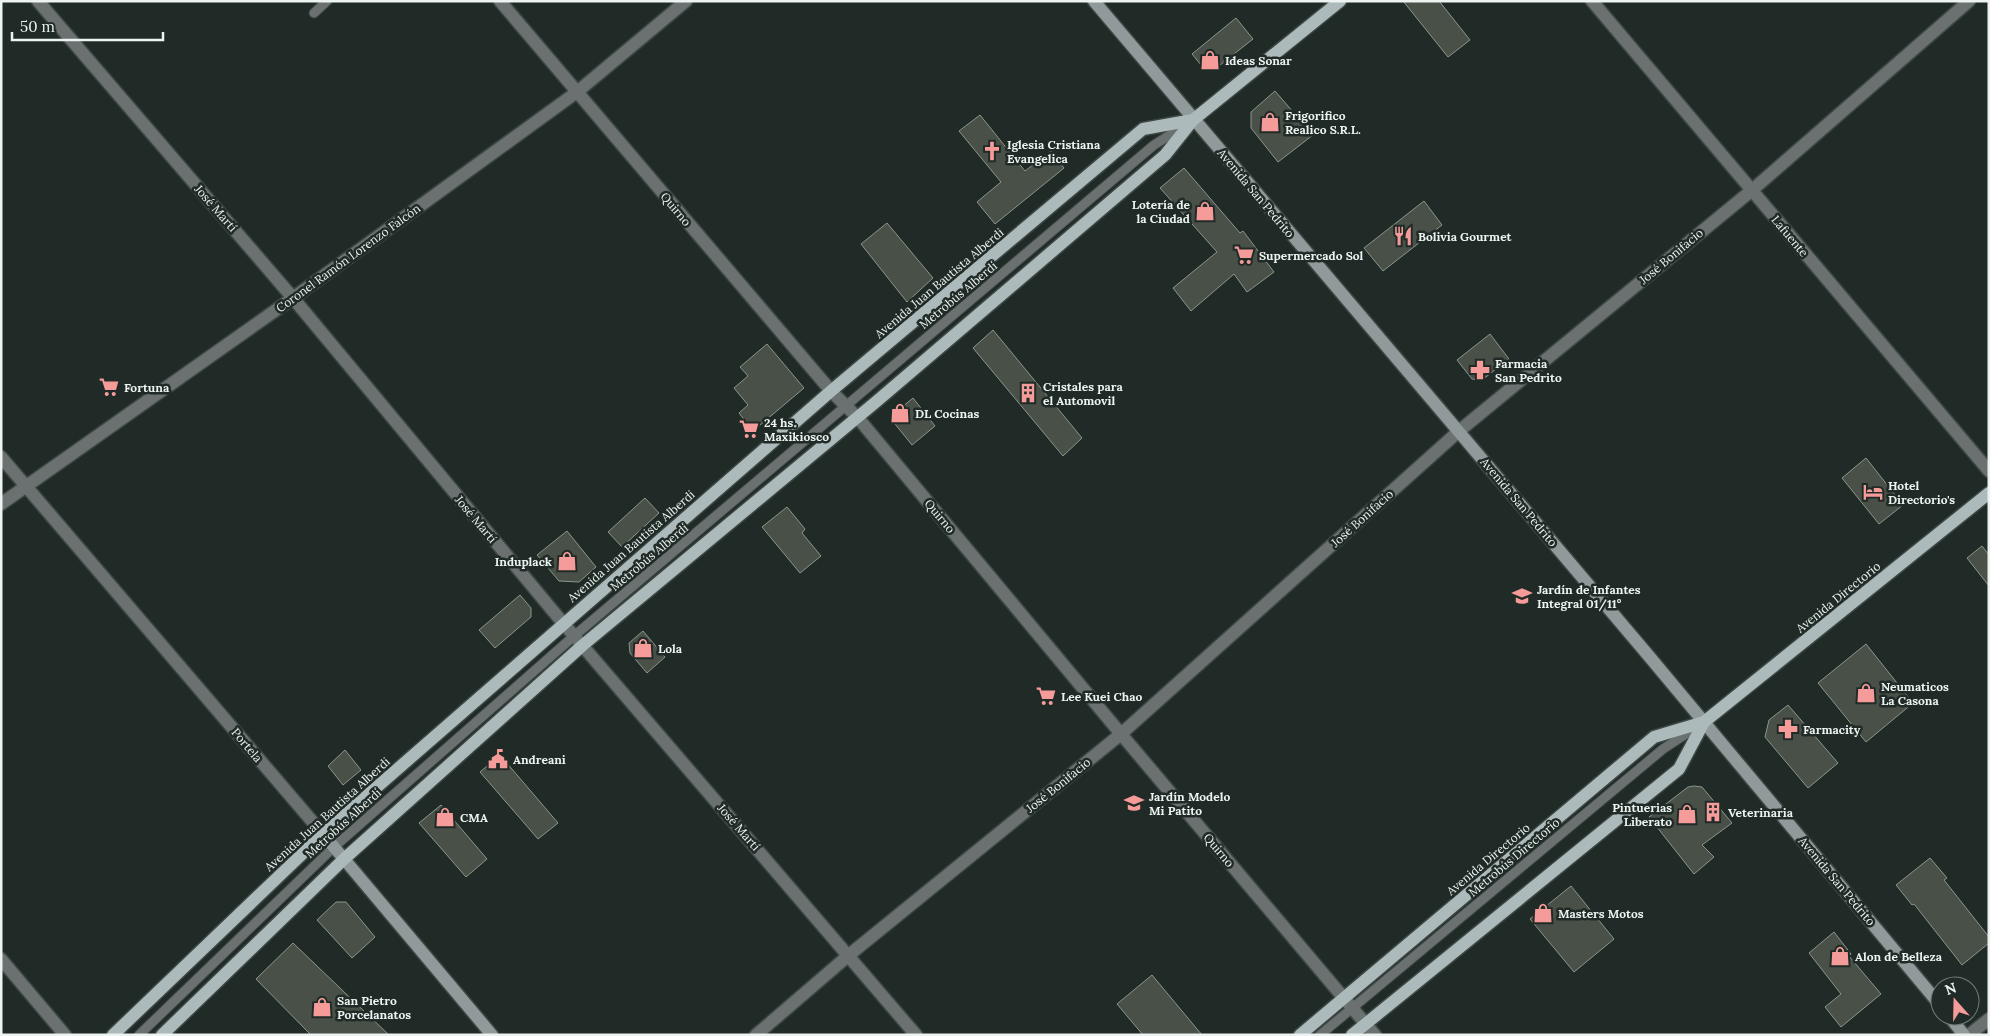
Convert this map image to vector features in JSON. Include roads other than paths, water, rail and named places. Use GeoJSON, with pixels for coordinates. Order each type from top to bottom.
{"type":"FeatureCollection","features":[{"type":"Feature","properties":{"kind":"main road","name":"Avenida San Pedrito"},"geometry":{"type":"LineString","coordinates":[[1094,1],[1193,120],[1459,431],[1930,993]]}},
{"type":"Feature","properties":{"kind":"main road","name":"Avenida Juan Bautista Alberdi"},"geometry":{"type":"LineString","coordinates":[[162,1035],[344,859],[579,641],[858,418],[1165,155],[1193,120],[1340,1]]}},
{"type":"Feature","properties":{"kind":"main road","name":"Avenida Juan Bautista Alberdi"},"geometry":{"type":"LineString","coordinates":[[113,1035],[323,834],[831,391],[1143,129],[1193,120]]}},
{"type":"Feature","properties":{"kind":"main road","name":"Avenida Directorio"},"geometry":{"type":"LineString","coordinates":[[1300,1035],[1349,1003],[1654,737],[1704,722],[1989,493]]}},
{"type":"Feature","properties":{"kind":"main road","name":"Avenida Directorio"},"geometry":{"type":"LineString","coordinates":[[1352,1035],[1679,768],[1704,722]]}},
{"type":"Feature","properties":{"kind":"main road","name":"Portela"},"geometry":{"type":"LineString","coordinates":[[323,834],[492,1035]]}},
{"type":"Feature","properties":{"kind":"street","name":"José Martí"},"geometry":{"type":"LineString","coordinates":[[38,1],[293,298],[563,623],[916,1035]]}},
{"type":"Feature","properties":{"kind":"street","name":"Quirno"},"geometry":{"type":"LineString","coordinates":[[500,1],[831,391],[858,418],[1375,1035]]}},
{"type":"Feature","properties":{"kind":"street","name":"Coronel Ramón Lorenzo Falcón"},"geometry":{"type":"LineString","coordinates":[[1,504],[293,298],[577,92],[686,1]]}},
{"type":"Feature","properties":{"kind":"street","name":"Lafuente"},"geometry":{"type":"LineString","coordinates":[[1592,1],[1989,471]]}},
{"type":"Feature","properties":{"kind":"street","name":"José Bonifacio"},"geometry":{"type":"LineString","coordinates":[[756,1035],[849,955],[1121,734],[1459,431],[1751,191],[1969,1]]}},
{"type":"Feature","properties":{"kind":"street","name":"Portela"},"geometry":{"type":"LineString","coordinates":[[1,457],[323,834]]}},
{"type":"Feature","properties":{"kind":"street"},"geometry":{"type":"LineString","coordinates":[[1,959],[65,1035]]}},
{"type":"Feature","properties":{"kind":"street"},"geometry":{"type":"LineString","coordinates":[[1969,1035],[1989,1019]]}},
{"type":"Feature","properties":{"kind":"lane"},"geometry":{"type":"LineString","coordinates":[[314,13],[328,1]]}},
{"type":"Feature","properties":{"kind":"lane","name":"Metrobús Alberdi"},"geometry":{"type":"LineString","coordinates":[[139,1035],[334,847],[579,641],[846,407],[1154,145],[1193,120]]}},
{"type":"Feature","properties":{"kind":"lane"},"geometry":{"type":"LineString","coordinates":[[1320,1035],[1349,1003]]}},
{"type":"Feature","properties":{"kind":"place","name":"Ideas Sonar"},"geometry":{"type":"Point","coordinates":[1210,60]}},
{"type":"Feature","properties":{"kind":"place","name":"Frigorifico Realico S.R.L."},"geometry":{"type":"Point","coordinates":[1270,122]}},
{"type":"Feature","properties":{"kind":"place","name":"Iglesia Cristiana Evangelica"},"geometry":{"type":"Point","coordinates":[992,151]}},
{"type":"Feature","properties":{"kind":"place","name":"Lotería de la Ciudad"},"geometry":{"type":"Point","coordinates":[1205,211]}},
{"type":"Feature","properties":{"kind":"place","name":"Bolivia Gourmet"},"geometry":{"type":"Point","coordinates":[1403,236]}},
{"type":"Feature","properties":{"kind":"place","name":"Supermercado Sol"},"geometry":{"type":"Point","coordinates":[1244,255]}},
{"type":"Feature","properties":{"kind":"place","name":"Farmacia San Pedrito"},"geometry":{"type":"Point","coordinates":[1480,370]}},
{"type":"Feature","properties":{"kind":"place","name":"Fortuna"},"geometry":{"type":"Point","coordinates":[109,387]}},
{"type":"Feature","properties":{"kind":"place","name":"Cristales para el Automovil"},"geometry":{"type":"Point","coordinates":[1028,393]}},
{"type":"Feature","properties":{"kind":"place","name":"DL Cocinas"},"geometry":{"type":"Point","coordinates":[900,413]}},
{"type":"Feature","properties":{"kind":"place","name":"24 hs. Maxikiosco"},"geometry":{"type":"Point","coordinates":[749,429]}},
{"type":"Feature","properties":{"kind":"place","name":"Hotel Directorio's"},"geometry":{"type":"Point","coordinates":[1873,492]}},
{"type":"Feature","properties":{"kind":"place","name":"Induplack"},"geometry":{"type":"Point","coordinates":[567,561]}},
{"type":"Feature","properties":{"kind":"place","name":"Jardín de Infantes Integral 01/11°"},"geometry":{"type":"Point","coordinates":[1522,596]}},
{"type":"Feature","properties":{"kind":"place","name":"Lola"},"geometry":{"type":"Point","coordinates":[643,648]}},
{"type":"Feature","properties":{"kind":"place","name":"Neumaticos La Casona"},"geometry":{"type":"Point","coordinates":[1866,693]}},
{"type":"Feature","properties":{"kind":"place","name":"Lee Kuei Chao"},"geometry":{"type":"Point","coordinates":[1046,696]}},
{"type":"Feature","properties":{"kind":"place","name":"Farmacity"},"geometry":{"type":"Point","coordinates":[1788,729]}},
{"type":"Feature","properties":{"kind":"place","name":"Andreani"},"geometry":{"type":"Point","coordinates":[498,759]}},
{"type":"Feature","properties":{"kind":"place","name":"Jardín Modelo Mi Patito"},"geometry":{"type":"Point","coordinates":[1134,803]}},
{"type":"Feature","properties":{"kind":"place","name":"Veterinaria"},"geometry":{"type":"Point","coordinates":[1713,812]}},
{"type":"Feature","properties":{"kind":"place","name":"Pintuerias Liberato"},"geometry":{"type":"Point","coordinates":[1687,814]}},
{"type":"Feature","properties":{"kind":"place","name":"CMA"},"geometry":{"type":"Point","coordinates":[445,817]}},
{"type":"Feature","properties":{"kind":"place","name":"Masters Motos"},"geometry":{"type":"Point","coordinates":[1543,913]}},
{"type":"Feature","properties":{"kind":"place","name":"Alon de Belleza"},"geometry":{"type":"Point","coordinates":[1840,956]}},
{"type":"Feature","properties":{"kind":"place","name":"San Pietro Porcelanatos"},"geometry":{"type":"Point","coordinates":[322,1007]}}]}
